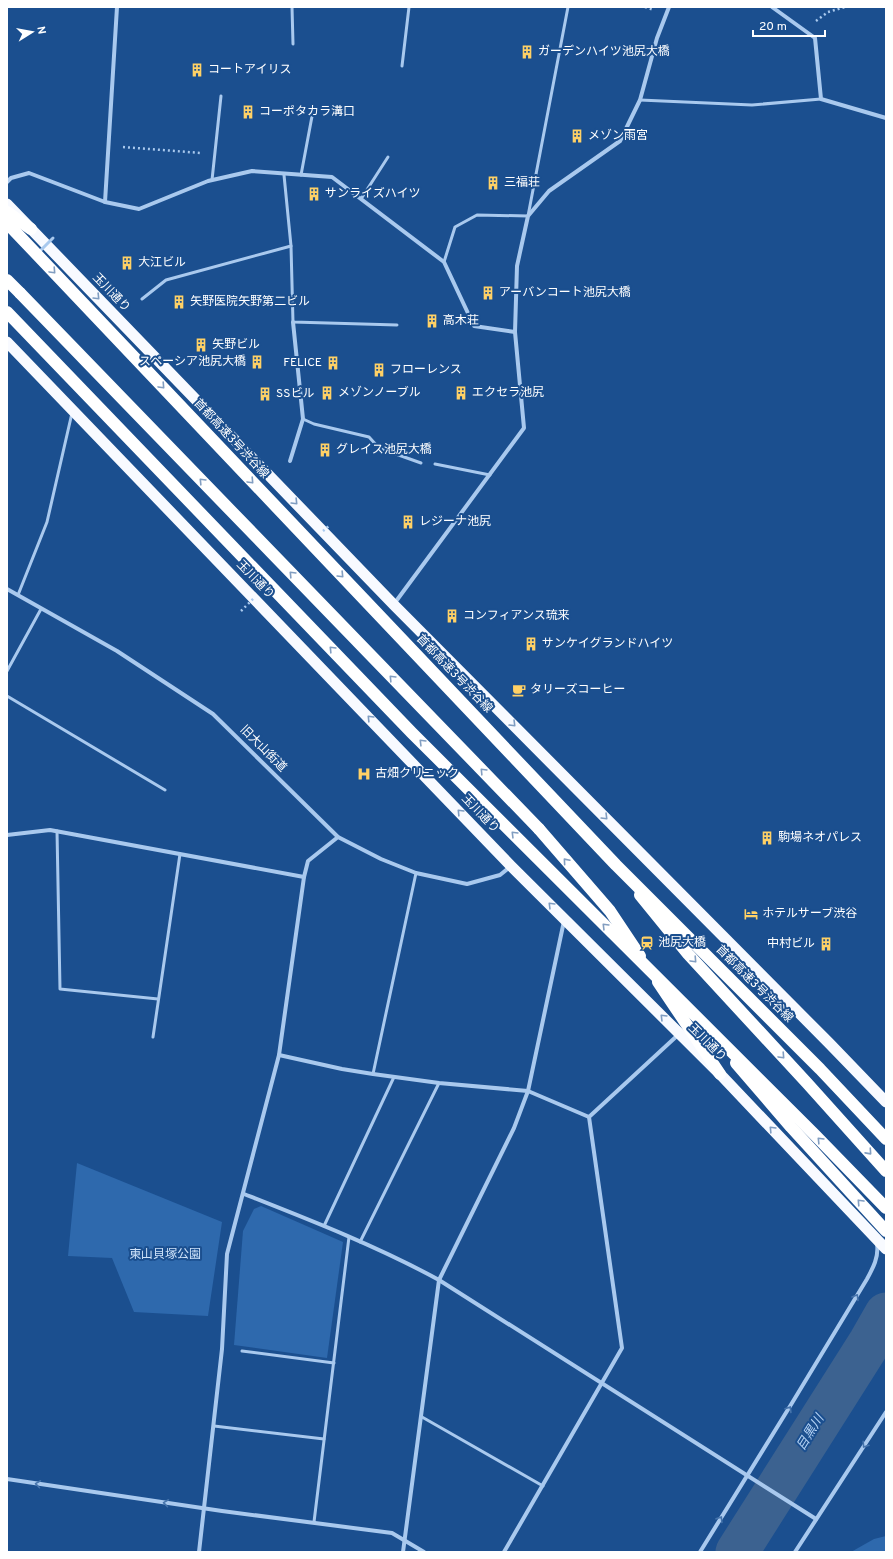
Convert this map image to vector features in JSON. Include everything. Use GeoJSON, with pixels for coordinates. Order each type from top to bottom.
{"type":"FeatureCollection","features":[{"type":"Feature","properties":{"kind":"highway","name":"玉川通り"},"geometry":{"type":"LineString","coordinates":[[7,204],[394,604],[807,1020],[886,1102]]}},
{"type":"Feature","properties":{"kind":"highway"},"geometry":{"type":"LineString","coordinates":[[7,212],[31,229]]}},
{"type":"Feature","properties":{"kind":"highway","name":"首都高速3号渋谷線"},"geometry":{"type":"LineString","coordinates":[[7,223],[616,865],[814,1063],[886,1139]]}},
{"type":"Feature","properties":{"kind":"highway"},"geometry":{"type":"LineString","coordinates":[[7,280],[539,830],[610,912],[720,1074]]}},
{"type":"Feature","properties":{"kind":"highway"},"geometry":{"type":"LineString","coordinates":[[7,312],[412,733],[886,1208]]}},
{"type":"Feature","properties":{"kind":"highway","name":"玉川通り"},"geometry":{"type":"LineString","coordinates":[[7,342],[511,866],[720,1074],[886,1249]]}},
{"type":"Feature","properties":{"kind":"highway"},"geometry":{"type":"LineString","coordinates":[[616,865],[688,954],[807,1083],[886,1172]]}},
{"type":"Feature","properties":{"kind":"highway"},"geometry":{"type":"LineString","coordinates":[[702,1024],[791,1127],[886,1231]]}},
{"type":"Feature","properties":{"kind":"street"},"geometry":{"type":"LineString","coordinates":[[105,202],[117,7]]}},
{"type":"Feature","properties":{"kind":"street"},"geometry":{"type":"LineString","coordinates":[[394,604],[524,428],[515,332],[517,266],[528,216],[549,191],[620,141],[640,100],[658,38],[670,7]]}},
{"type":"Feature","properties":{"kind":"street"},"geometry":{"type":"LineString","coordinates":[[772,7],[815,38],[821,100],[886,118]]}},
{"type":"Feature","properties":{"kind":"street"},"geometry":{"type":"LineString","coordinates":[[7,182],[11,178],[30,173],[105,202],[139,209],[212,180],[252,172],[332,177],[444,262],[474,326],[515,332]]}},
{"type":"Feature","properties":{"kind":"street"},"geometry":{"type":"LineString","coordinates":[[290,461],[303,419],[293,322]]}},
{"type":"Feature","properties":{"kind":"street","name":"旧大山街道"},"geometry":{"type":"LineString","coordinates":[[7,589],[117,651],[213,714],[338,837],[381,859],[416,873],[467,884],[500,875],[511,866]]}},
{"type":"Feature","properties":{"kind":"street"},"geometry":{"type":"LineString","coordinates":[[7,835],[50,830],[304,877]]}},
{"type":"Feature","properties":{"kind":"street"},"geometry":{"type":"LineString","coordinates":[[199,1552],[222,1348],[227,1254],[244,1194],[279,1055],[304,877],[308,861],[338,837]]}},
{"type":"Feature","properties":{"kind":"street"},"geometry":{"type":"LineString","coordinates":[[403,1552],[439,1280],[514,1128],[528,1091],[564,919]]}},
{"type":"Feature","properties":{"kind":"street"},"geometry":{"type":"LineString","coordinates":[[589,1117],[679,1034]]}},
{"type":"Feature","properties":{"kind":"street"},"geometry":{"type":"LineString","coordinates":[[279,1055],[342,1069],[373,1074],[439,1083],[528,1091],[589,1117]]}},
{"type":"Feature","properties":{"kind":"street"},"geometry":{"type":"LineString","coordinates":[[504,1552],[622,1348],[589,1117]]}},
{"type":"Feature","properties":{"kind":"street"},"geometry":{"type":"LineString","coordinates":[[244,1194],[324,1226],[422,1270],[816,1518]]}},
{"type":"Feature","properties":{"kind":"street"},"geometry":{"type":"LineString","coordinates":[[700,1552],[874,1266],[878,1248],[876,1238]]}},
{"type":"Feature","properties":{"kind":"street"},"geometry":{"type":"LineString","coordinates":[[795,1552],[886,1412]]}},
{"type":"Feature","properties":{"kind":"street"},"geometry":{"type":"LineString","coordinates":[[7,1479],[205,1509],[392,1533],[424,1552]]}},
{"type":"Feature","properties":{"kind":"lane"},"geometry":{"type":"LineString","coordinates":[[292,7],[293,44]]}},
{"type":"Feature","properties":{"kind":"lane"},"geometry":{"type":"LineString","coordinates":[[402,66],[409,7]]}},
{"type":"Feature","properties":{"kind":"lane"},"geometry":{"type":"LineString","coordinates":[[444,262],[455,227],[477,216],[528,216],[568,7]]}},
{"type":"Feature","properties":{"kind":"lane"},"geometry":{"type":"LineString","coordinates":[[212,180],[221,96]]}},
{"type":"Feature","properties":{"kind":"lane"},"geometry":{"type":"LineString","coordinates":[[640,100],[752,105],[821,100]]}},
{"type":"Feature","properties":{"kind":"lane"},"geometry":{"type":"LineString","coordinates":[[301,175],[313,111]]}},
{"type":"Feature","properties":{"kind":"lane"},"geometry":{"type":"LineString","coordinates":[[361,199],[388,157]]}},
{"type":"Feature","properties":{"kind":"lane"},"geometry":{"type":"LineString","coordinates":[[284,175],[291,246],[293,322],[397,325]]}},
{"type":"Feature","properties":{"kind":"lane"},"geometry":{"type":"LineString","coordinates":[[37,254],[53,238]]}},
{"type":"Feature","properties":{"kind":"lane"},"geometry":{"type":"LineString","coordinates":[[142,299],[166,280],[291,246]]}},
{"type":"Feature","properties":{"kind":"lane"},"geometry":{"type":"LineString","coordinates":[[18,595],[48,522],[73,410]]}},
{"type":"Feature","properties":{"kind":"lane"},"geometry":{"type":"LineString","coordinates":[[303,419],[314,424],[370,437],[379,448],[421,463]]}},
{"type":"Feature","properties":{"kind":"lane"},"geometry":{"type":"LineString","coordinates":[[435,464],[490,475]]}},
{"type":"Feature","properties":{"kind":"lane"},"geometry":{"type":"LineString","coordinates":[[7,671],[41,609]]}},
{"type":"Feature","properties":{"kind":"lane"},"geometry":{"type":"LineString","coordinates":[[7,696],[165,790]]}},
{"type":"Feature","properties":{"kind":"lane"},"geometry":{"type":"LineString","coordinates":[[57,831],[60,989],[158,998]]}},
{"type":"Feature","properties":{"kind":"lane"},"geometry":{"type":"LineString","coordinates":[[153,1037],[180,854]]}},
{"type":"Feature","properties":{"kind":"lane"},"geometry":{"type":"LineString","coordinates":[[373,1074],[416,873]]}},
{"type":"Feature","properties":{"kind":"lane"},"geometry":{"type":"LineString","coordinates":[[324,1226],[394,1077]]}},
{"type":"Feature","properties":{"kind":"lane"},"geometry":{"type":"LineString","coordinates":[[360,1242],[439,1083]]}},
{"type":"Feature","properties":{"kind":"lane"},"geometry":{"type":"LineString","coordinates":[[314,1522],[349,1237]]}},
{"type":"Feature","properties":{"kind":"lane"},"geometry":{"type":"LineString","coordinates":[[242,1351],[334,1363]]}},
{"type":"Feature","properties":{"kind":"lane"},"geometry":{"type":"LineString","coordinates":[[422,1417],[543,1486]]}},
{"type":"Feature","properties":{"kind":"lane"},"geometry":{"type":"LineString","coordinates":[[214,1426],[324,1439]]}},
{"type":"Feature","properties":{"kind":"path"},"geometry":{"type":"LineString","coordinates":[[805,31],[828,12],[845,7]]}},
{"type":"Feature","properties":{"kind":"path"},"geometry":{"type":"LineString","coordinates":[[108,146],[215,154]]}},
{"type":"Feature","properties":{"kind":"green space","name":"東山貝塚公園"},"geometry":{"type":"Polygon","coordinates":[[[77,1163],[222,1222],[208,1316],[134,1312],[112,1258],[68,1256],[77,1163]]]}},
{"type":"Feature","properties":{"kind":"green space"},"geometry":{"type":"Polygon","coordinates":[[[261,1206],[343,1242],[327,1358],[234,1345],[243,1231],[254,1209],[261,1206]]]}},
{"type":"Feature","properties":{"kind":"green space"},"geometry":{"type":"Polygon","coordinates":[[[886,1536],[886,1552],[851,1552],[874,1539],[886,1536]]]}},
{"type":"Feature","properties":{"kind":"waterway","name":"目黒川"},"geometry":{"type":"LineString","coordinates":[[737,1552],[870,1342],[886,1314]]}},
{"type":"Feature","properties":{"kind":"place","name":"ガーデンハイツ池尻大橋"},"geometry":{"type":"Point","coordinates":[527,52]}},
{"type":"Feature","properties":{"kind":"place","name":"コートアイリス"},"geometry":{"type":"Point","coordinates":[197,70]}},
{"type":"Feature","properties":{"kind":"place","name":"コーポタカラ溝口"},"geometry":{"type":"Point","coordinates":[248,112]}},
{"type":"Feature","properties":{"kind":"place","name":"メゾン雨宮"},"geometry":{"type":"Point","coordinates":[577,136]}},
{"type":"Feature","properties":{"kind":"place","name":"三福荘"},"geometry":{"type":"Point","coordinates":[493,183]}},
{"type":"Feature","properties":{"kind":"place","name":"サンライズハイツ"},"geometry":{"type":"Point","coordinates":[314,194]}},
{"type":"Feature","properties":{"kind":"place","name":"大江ビル"},"geometry":{"type":"Point","coordinates":[127,263]}},
{"type":"Feature","properties":{"kind":"place","name":"アーバンコート池尻大橋"},"geometry":{"type":"Point","coordinates":[488,293]}},
{"type":"Feature","properties":{"kind":"place","name":"矢野医院矢野第二ビル"},"geometry":{"type":"Point","coordinates":[179,302]}},
{"type":"Feature","properties":{"kind":"place","name":"高木荘"},"geometry":{"type":"Point","coordinates":[432,321]}},
{"type":"Feature","properties":{"kind":"place","name":"矢野ビル"},"geometry":{"type":"Point","coordinates":[201,345]}},
{"type":"Feature","properties":{"kind":"place","name":"スペーシア池尻大橋"},"geometry":{"type":"Point","coordinates":[257,362]}},
{"type":"Feature","properties":{"kind":"place","name":"FELICE"},"geometry":{"type":"Point","coordinates":[333,363]}},
{"type":"Feature","properties":{"kind":"place","name":"フローレンス"},"geometry":{"type":"Point","coordinates":[379,370]}},
{"type":"Feature","properties":{"kind":"place","name":"メゾンノーブル"},"geometry":{"type":"Point","coordinates":[327,393]}},
{"type":"Feature","properties":{"kind":"place","name":"エクセラ池尻"},"geometry":{"type":"Point","coordinates":[461,393]}},
{"type":"Feature","properties":{"kind":"place","name":"SSビル"},"geometry":{"type":"Point","coordinates":[265,394]}},
{"type":"Feature","properties":{"kind":"place","name":"グレイス池尻大橋"},"geometry":{"type":"Point","coordinates":[325,450]}},
{"type":"Feature","properties":{"kind":"place","name":"レジーナ池尻"},"geometry":{"type":"Point","coordinates":[408,522]}},
{"type":"Feature","properties":{"kind":"place","name":"コンフィアンス琉来"},"geometry":{"type":"Point","coordinates":[452,616]}},
{"type":"Feature","properties":{"kind":"place","name":"サンケイグランドハイツ"},"geometry":{"type":"Point","coordinates":[531,644]}},
{"type":"Feature","properties":{"kind":"place","name":"タリーズコーヒー"},"geometry":{"type":"Point","coordinates":[519,690]}},
{"type":"Feature","properties":{"kind":"place","name":"古畑クリニック"},"geometry":{"type":"Point","coordinates":[364,774]}},
{"type":"Feature","properties":{"kind":"place","name":"駒場ネオパレス"},"geometry":{"type":"Point","coordinates":[767,838]}},
{"type":"Feature","properties":{"kind":"place","name":"ホテルサーブ渋谷"},"geometry":{"type":"Point","coordinates":[751,914]}},
{"type":"Feature","properties":{"kind":"place","name":"池尻大橋"},"geometry":{"type":"Point","coordinates":[647,943]}},
{"type":"Feature","properties":{"kind":"place","name":"中村ビル"},"geometry":{"type":"Point","coordinates":[826,944]}}]}
